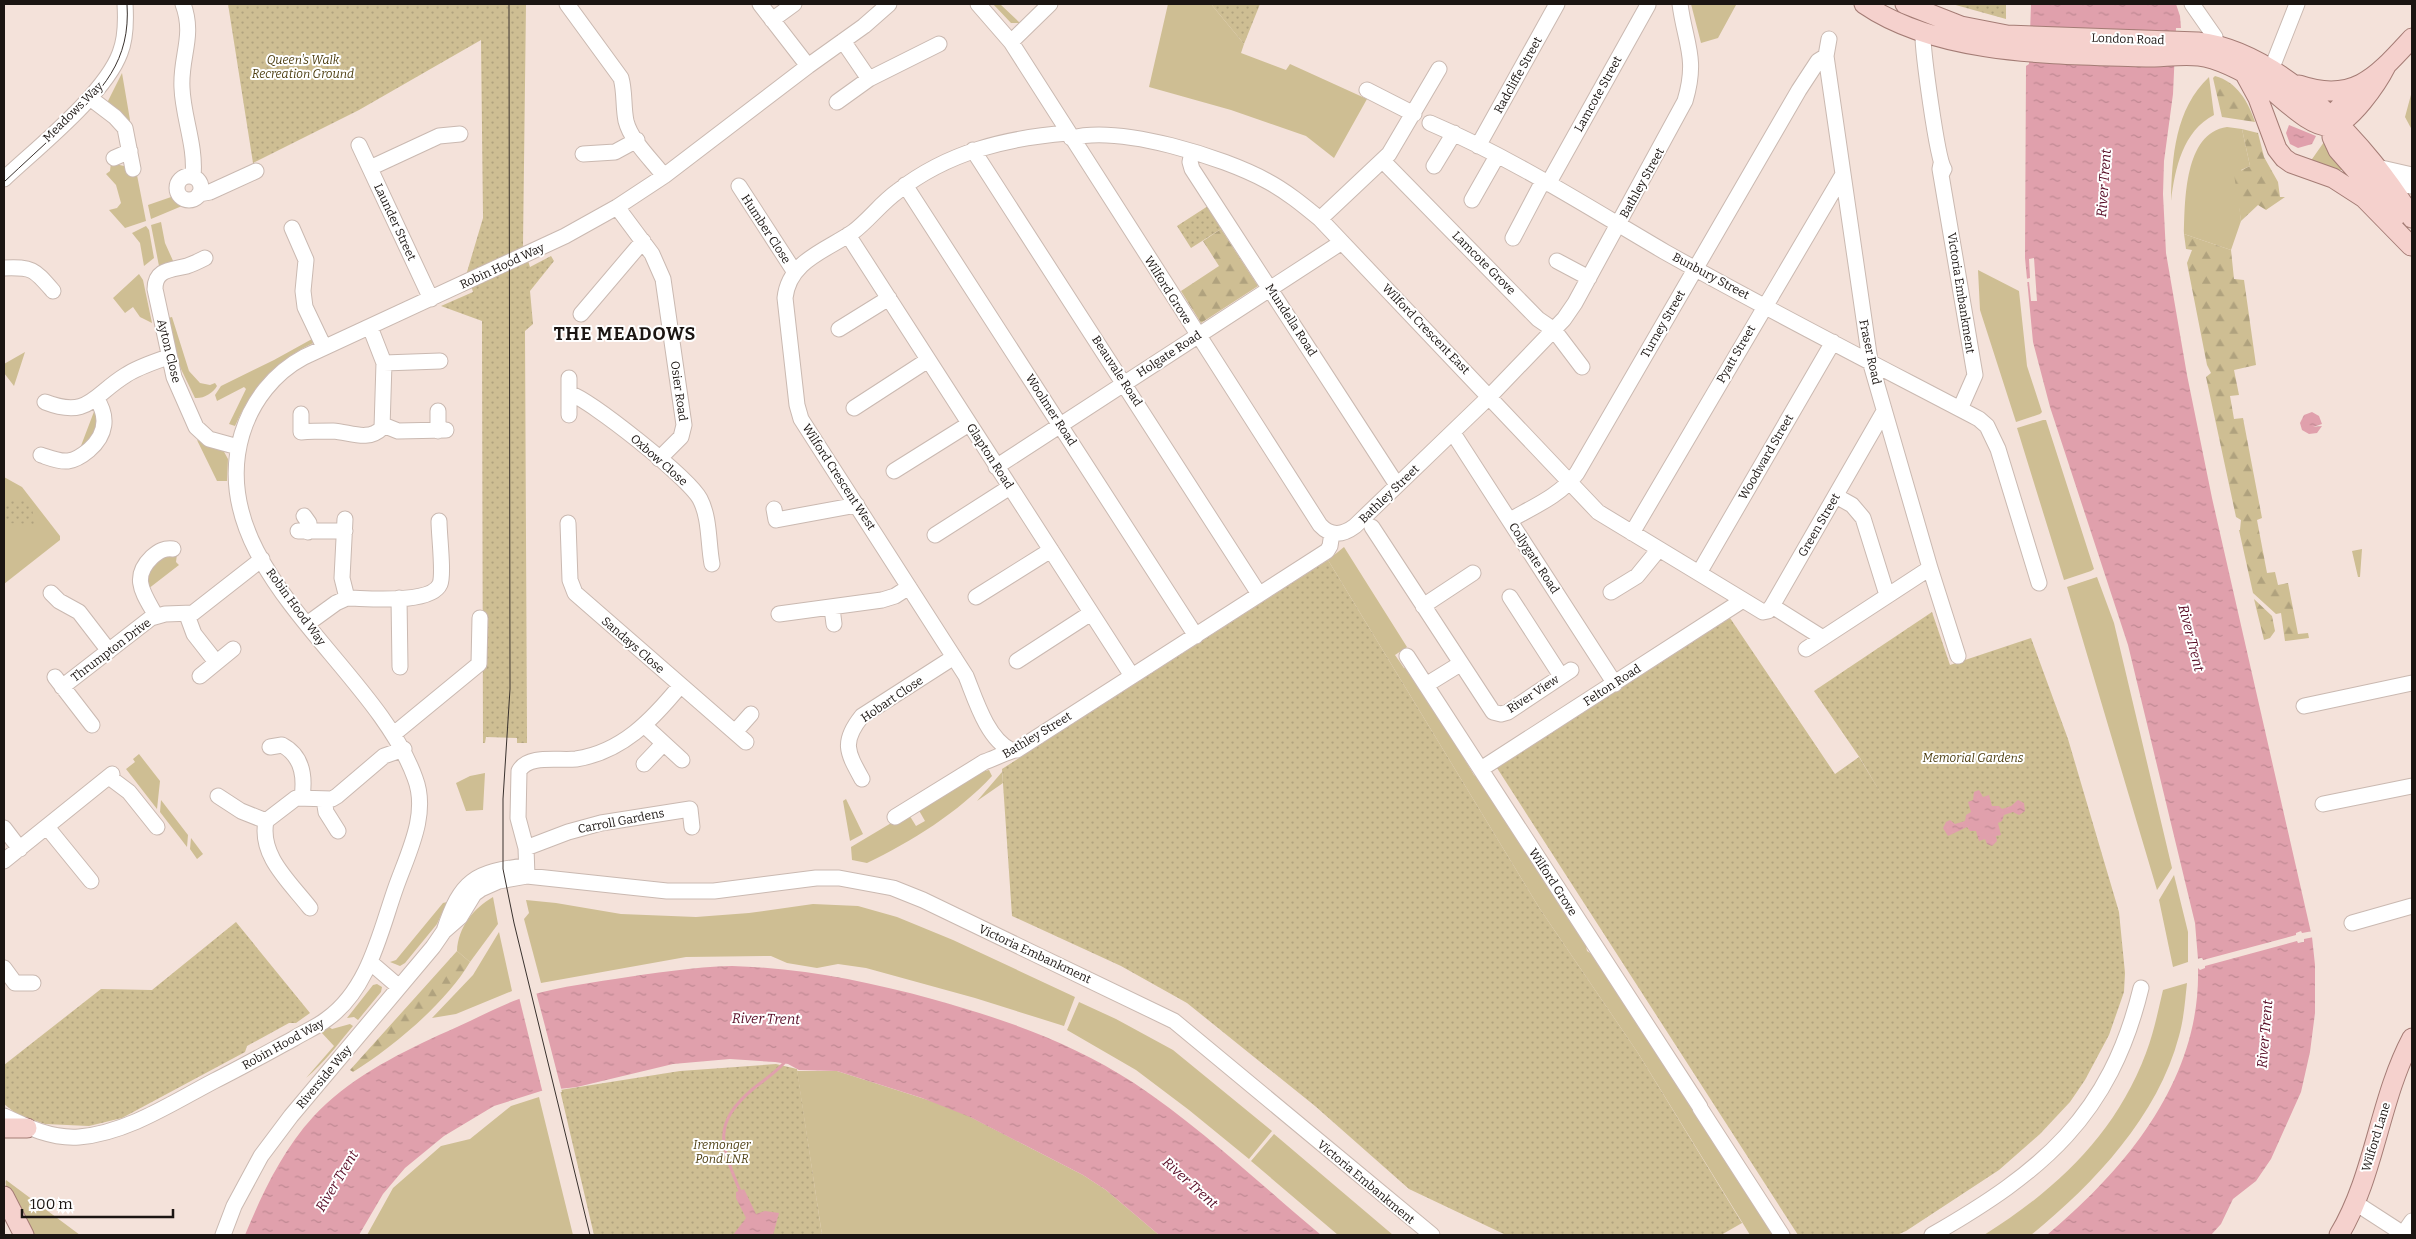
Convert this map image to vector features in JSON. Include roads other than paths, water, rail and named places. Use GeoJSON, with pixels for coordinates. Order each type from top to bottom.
{"type":"FeatureCollection","features":[{"type":"Feature","properties":{"kind":"main road","name":"London Road"},"geometry":{"type":"LineString","coordinates":[[1864,4],[1894,22],[1958,43],[2006,42],[2205,48],[2271,70],[2290,81],[2336,117],[2320,125],[2309,120],[2263,84],[2228,65],[2205,48]]}},
{"type":"Feature","properties":{"kind":"main road","name":"London Road"},"geometry":{"type":"LineString","coordinates":[[1905,4],[2006,42]]}},
{"type":"Feature","properties":{"kind":"main road"},"geometry":{"type":"LineString","coordinates":[[2290,81],[2318,91],[2331,92],[2349,89],[2366,81],[2386,66],[2412,38]]}},
{"type":"Feature","properties":{"kind":"main road"},"geometry":{"type":"LineString","coordinates":[[2336,117],[2351,112],[2378,83],[2386,66]]}},
{"type":"Feature","properties":{"kind":"main road"},"geometry":{"type":"LineString","coordinates":[[2245,75],[2258,98],[2280,153],[2291,163],[2333,178],[2364,198],[2412,248]]}},
{"type":"Feature","properties":{"kind":"main road"},"geometry":{"type":"LineString","coordinates":[[2336,117],[2366,81]]}},
{"type":"Feature","properties":{"kind":"main road"},"geometry":{"type":"LineString","coordinates":[[2336,117],[2377,180],[2406,230],[2412,248]]}},
{"type":"Feature","properties":{"kind":"main road"},"geometry":{"type":"LineString","coordinates":[[2377,180],[2412,218]]}},
{"type":"Feature","properties":{"kind":"main road","name":"Wilford Lane"},"geometry":{"type":"LineString","coordinates":[[2338,1235],[2354,1202],[2370,1161],[2402,1056],[2412,1038]]}},
{"type":"Feature","properties":{"kind":"main road"},"geometry":{"type":"LineString","coordinates":[[4,1128],[27,1128]]}},
{"type":"Feature","properties":{"kind":"main road"},"geometry":{"type":"LineString","coordinates":[[4,1196],[23,1235]]}},
{"type":"Feature","properties":{"kind":"main road"},"geometry":{"type":"LineString","coordinates":[[4,1214],[23,1235]]}},
{"type":"Feature","properties":{"kind":"street","name":"Meadows Way"},"geometry":{"type":"LineString","coordinates":[[4,179],[90,98],[102,84],[120,54],[124,40],[125,4]]}},
{"type":"Feature","properties":{"kind":"street"},"geometry":{"type":"LineString","coordinates":[[183,4],[189,29],[182,88],[193,158],[193,176],[200,185],[199,194]]}},
{"type":"Feature","properties":{"kind":"street"},"geometry":{"type":"LineString","coordinates":[[567,4],[621,78],[627,124],[664,176]]}},
{"type":"Feature","properties":{"kind":"street"},"geometry":{"type":"LineString","coordinates":[[760,4],[808,66]]}},
{"type":"Feature","properties":{"kind":"street"},"geometry":{"type":"LineString","coordinates":[[772,20],[794,4]]}},
{"type":"Feature","properties":{"kind":"street","name":"Robin Hood Way"},"geometry":{"type":"LineString","coordinates":[[4,1116],[27,1128],[42,1133],[78,1137],[116,1128],[148,1115],[327,1020],[354,990],[370,962],[415,835],[419,797],[416,779],[404,749],[395,733],[287,598],[262,559],[239,506],[236,476],[238,447],[245,424],[264,390],[293,363],[565,236],[617,207],[664,176],[889,4]]}},
{"type":"Feature","properties":{"kind":"street","name":"Wilford Grove"},"geometry":{"type":"LineString","coordinates":[[978,4],[1011,42],[1197,336],[1320,525],[1332,533]]}},
{"type":"Feature","properties":{"kind":"street"},"geometry":{"type":"LineString","coordinates":[[1011,42],[1050,4]]}},
{"type":"Feature","properties":{"kind":"street","name":"Radcliffe Street"},"geometry":{"type":"LineString","coordinates":[[1478,146],[1558,4]]}},
{"type":"Feature","properties":{"kind":"street","name":"Bathley Street"},"geometry":{"type":"LineString","coordinates":[[895,817],[915,814],[984,762],[999,758],[1011,750],[1017,750],[1327,551],[1330,546],[1332,533],[1342,533],[1355,526],[1453,433],[1554,330],[1575,303],[1620,224],[1680,112],[1688,91],[1692,53],[1681,11],[1672,4]]}},
{"type":"Feature","properties":{"kind":"street"},"geometry":{"type":"LineString","coordinates":[[2192,4],[2215,37],[2205,48]]}},
{"type":"Feature","properties":{"kind":"street"},"geometry":{"type":"LineString","coordinates":[[2271,70],[2297,4]]}},
{"type":"Feature","properties":{"kind":"street","name":"Lamcote Street"},"geometry":{"type":"LineString","coordinates":[[1513,238],[1648,5]]}},
{"type":"Feature","properties":{"kind":"street","name":"Victoria Embankment"},"geometry":{"type":"LineString","coordinates":[[1924,32],[1923,39],[1942,169],[1975,375],[1960,409]]}},
{"type":"Feature","properties":{"kind":"street","name":"Fraser Road"},"geometry":{"type":"LineString","coordinates":[[1829,38],[1826,56],[1870,361],[1883,413],[1958,656]]}},
{"type":"Feature","properties":{"kind":"street"},"geometry":{"type":"LineString","coordinates":[[843,41],[870,79]]}},
{"type":"Feature","properties":{"kind":"street"},"geometry":{"type":"LineString","coordinates":[[837,102],[870,79],[939,44]]}},
{"type":"Feature","properties":{"kind":"street","name":"Turney Street"},"geometry":{"type":"LineString","coordinates":[[1510,520],[1570,483],[1799,90],[1818,61],[1826,56]]}},
{"type":"Feature","properties":{"kind":"street"},"geometry":{"type":"LineString","coordinates":[[1320,219],[1383,161],[1414,114],[1439,69]]}},
{"type":"Feature","properties":{"kind":"street"},"geometry":{"type":"LineString","coordinates":[[1368,90],[1414,114]]}},
{"type":"Feature","properties":{"kind":"street"},"geometry":{"type":"LineString","coordinates":[[90,98],[115,117],[125,128],[133,169]]}},
{"type":"Feature","properties":{"kind":"street","name":"Bunbury Street"},"geometry":{"type":"LineString","coordinates":[[1430,123],[1454,133],[1497,156],[1695,268],[1979,419],[1990,432],[2026,535],[2039,583]]}},
{"type":"Feature","properties":{"kind":"street"},"geometry":{"type":"LineString","coordinates":[[1434,166],[1454,133]]}},
{"type":"Feature","properties":{"kind":"street"},"geometry":{"type":"LineString","coordinates":[[370,168],[439,136],[460,134]]}},
{"type":"Feature","properties":{"kind":"street"},"geometry":{"type":"LineString","coordinates":[[794,272],[848,235],[905,185],[941,163],[973,150],[1025,137],[1070,136]]}},
{"type":"Feature","properties":{"kind":"street","name":"Wilford Crescent East"},"geometry":{"type":"LineString","coordinates":[[1070,136],[1113,136],[1192,152],[1269,182],[1320,219],[1602,515],[1743,600]]}},
{"type":"Feature","properties":{"kind":"street"},"geometry":{"type":"LineString","coordinates":[[583,154],[615,152],[637,140]]}},
{"type":"Feature","properties":{"kind":"street","name":"Launder Street"},"geometry":{"type":"LineString","coordinates":[[359,145],[431,299]]}},
{"type":"Feature","properties":{"kind":"street","name":"Beauvale Road"},"geometry":{"type":"LineString","coordinates":[[973,150],[1125,383],[1259,594]]}},
{"type":"Feature","properties":{"kind":"street"},"geometry":{"type":"LineString","coordinates":[[114,158],[130,152]]}},
{"type":"Feature","properties":{"kind":"street","name":"Mundella Road"},"geometry":{"type":"LineString","coordinates":[[1192,152],[1190,162],[1192,169],[1397,486]]}},
{"type":"Feature","properties":{"kind":"street"},"geometry":{"type":"LineString","coordinates":[[1472,200],[1497,156]]}},
{"type":"Feature","properties":{"kind":"street","name":"Lamcote Grove"},"geometry":{"type":"LineString","coordinates":[[1383,161],[1538,319],[1554,330],[1582,367]]}},
{"type":"Feature","properties":{"kind":"street"},"geometry":{"type":"LineString","coordinates":[[193,176],[185,176],[177,183],[178,194],[187,200],[196,198],[199,194],[210,192],[256,171]]}},
{"type":"Feature","properties":{"kind":"street"},"geometry":{"type":"LineString","coordinates":[[2377,180],[2412,175]]}},
{"type":"Feature","properties":{"kind":"street","name":"Pyatt Street"},"geometry":{"type":"LineString","coordinates":[[1632,533],[1842,176]]}},
{"type":"Feature","properties":{"kind":"street"},"geometry":{"type":"LineString","coordinates":[[2333,178],[2377,180],[2412,186]]}},
{"type":"Feature","properties":{"kind":"street","name":"Woolmer Road"},"geometry":{"type":"LineString","coordinates":[[905,185],[1196,636]]}},
{"type":"Feature","properties":{"kind":"street","name":"Humber Close"},"geometry":{"type":"LineString","coordinates":[[739,186],[794,272]]}},
{"type":"Feature","properties":{"kind":"street","name":"Osier Road"},"geometry":{"type":"LineString","coordinates":[[617,207],[655,259],[663,279],[684,425],[681,437],[659,459]]}},
{"type":"Feature","properties":{"kind":"street"},"geometry":{"type":"LineString","coordinates":[[292,228],[306,260],[303,297],[305,307],[324,348]]}},
{"type":"Feature","properties":{"kind":"street","name":"Glapton Road"},"geometry":{"type":"LineString","coordinates":[[848,235],[1132,676]]}},
{"type":"Feature","properties":{"kind":"street"},"geometry":{"type":"LineString","coordinates":[[581,314],[586,297],[643,241]]}},
{"type":"Feature","properties":{"kind":"street","name":"Holgate Road"},"geometry":{"type":"LineString","coordinates":[[996,467],[1342,242]]}},
{"type":"Feature","properties":{"kind":"street","name":"Ayton Close"},"geometry":{"type":"LineString","coordinates":[[206,258],[190,265],[166,270],[156,278],[155,289],[168,357],[179,389],[199,432],[209,439],[238,447]]}},
{"type":"Feature","properties":{"kind":"street"},"geometry":{"type":"LineString","coordinates":[[1557,261],[1589,278]]}},
{"type":"Feature","properties":{"kind":"street"},"geometry":{"type":"LineString","coordinates":[[4,268],[24,267],[34,270],[53,291]]}},
{"type":"Feature","properties":{"kind":"street","name":"Wilford Crescent West"},"geometry":{"type":"LineString","coordinates":[[794,272],[787,284],[785,298],[799,413],[966,676],[987,724],[1001,743],[1011,750]]}},
{"type":"Feature","properties":{"kind":"street"},"geometry":{"type":"LineString","coordinates":[[839,329],[889,298]]}},
{"type":"Feature","properties":{"kind":"street"},"geometry":{"type":"LineString","coordinates":[[301,414],[301,432],[335,431],[367,435],[380,430],[383,425],[384,363],[370,327]]}},
{"type":"Feature","properties":{"kind":"street","name":"Woodward Street"},"geometry":{"type":"LineString","coordinates":[[1699,573],[1833,342]]}},
{"type":"Feature","properties":{"kind":"street"},"geometry":{"type":"LineString","coordinates":[[45,402],[62,408],[79,408],[96,398],[130,372],[168,357]]}},
{"type":"Feature","properties":{"kind":"street"},"geometry":{"type":"LineString","coordinates":[[854,408],[928,360]]}},
{"type":"Feature","properties":{"kind":"street"},"geometry":{"type":"LineString","coordinates":[[384,363],[440,361]]}},
{"type":"Feature","properties":{"kind":"street","name":"Oxbow Close"},"geometry":{"type":"LineString","coordinates":[[569,415],[569,386],[659,459],[699,497],[706,519],[707,558]]}},
{"type":"Feature","properties":{"kind":"street"},"geometry":{"type":"LineString","coordinates":[[41,455],[59,460],[74,460],[98,442],[105,422],[103,412],[96,398]]}},
{"type":"Feature","properties":{"kind":"street"},"geometry":{"type":"LineString","coordinates":[[383,425],[398,431],[442,430],[438,410]]}},
{"type":"Feature","properties":{"kind":"street","name":"Green Street"},"geometry":{"type":"LineString","coordinates":[[1772,606],[1883,413]]}},
{"type":"Feature","properties":{"kind":"street"},"geometry":{"type":"LineString","coordinates":[[894,472],[969,424]]}},
{"type":"Feature","properties":{"kind":"street","name":"Collygate Road"},"geometry":{"type":"LineString","coordinates":[[1453,433],[1615,684]]}},
{"type":"Feature","properties":{"kind":"street"},"geometry":{"type":"LineString","coordinates":[[935,535],[1010,487]]}},
{"type":"Feature","properties":{"kind":"street"},"geometry":{"type":"LineString","coordinates":[[1836,496],[1852,505],[1863,518],[1887,595]]}},
{"type":"Feature","properties":{"kind":"street"},"geometry":{"type":"LineString","coordinates":[[774,509],[776,520],[857,505]]}},
{"type":"Feature","properties":{"kind":"street"},"geometry":{"type":"LineString","coordinates":[[304,516],[309,523],[303,532],[345,525],[342,578],[346,598]]}},
{"type":"Feature","properties":{"kind":"street"},"geometry":{"type":"LineString","coordinates":[[307,624],[336,602],[346,598],[421,597],[430,594],[440,584],[439,521]]}},
{"type":"Feature","properties":{"kind":"street","name":"River View"},"geometry":{"type":"LineString","coordinates":[[1372,527],[1487,706],[1496,714],[1508,712],[1566,673],[1510,597]]}},
{"type":"Feature","properties":{"kind":"street","name":"Sandays Close"},"geometry":{"type":"LineString","coordinates":[[564,532],[573,590],[586,604],[740,737],[751,714]]}},
{"type":"Feature","properties":{"kind":"street"},"geometry":{"type":"LineString","coordinates":[[156,616],[144,594],[140,574],[142,568],[163,546]]}},
{"type":"Feature","properties":{"kind":"street"},"geometry":{"type":"LineString","coordinates":[[1611,592],[1637,576],[1659,549]]}},
{"type":"Feature","properties":{"kind":"street"},"geometry":{"type":"LineString","coordinates":[[976,597],[1051,550]]}},
{"type":"Feature","properties":{"kind":"street","name":"Thrumpton Drive"},"geometry":{"type":"LineString","coordinates":[[92,726],[59,682],[109,651],[156,616],[187,615],[200,609],[262,559]]}},
{"type":"Feature","properties":{"kind":"street"},"geometry":{"type":"LineString","coordinates":[[1806,649],[1930,568]]}},
{"type":"Feature","properties":{"kind":"street"},"geometry":{"type":"LineString","coordinates":[[1423,606],[1473,573]]}},
{"type":"Feature","properties":{"kind":"street"},"geometry":{"type":"LineString","coordinates":[[779,614],[882,600],[909,587]]}},
{"type":"Feature","properties":{"kind":"street"},"geometry":{"type":"LineString","coordinates":[[51,593],[59,601],[76,601],[79,612],[109,651]]}},
{"type":"Feature","properties":{"kind":"street"},"geometry":{"type":"LineString","coordinates":[[398,598],[400,667]]}},
{"type":"Feature","properties":{"kind":"street"},"geometry":{"type":"LineString","coordinates":[[1743,600],[1763,612],[1768,611],[1772,606],[1823,638]]}},
{"type":"Feature","properties":{"kind":"street","name":"Felton Road"},"geometry":{"type":"LineString","coordinates":[[1481,769],[1743,600]]}},
{"type":"Feature","properties":{"kind":"street"},"geometry":{"type":"LineString","coordinates":[[832,608],[834,624]]}},
{"type":"Feature","properties":{"kind":"street"},"geometry":{"type":"LineString","coordinates":[[1017,661],[1091,613]]}},
{"type":"Feature","properties":{"kind":"street"},"geometry":{"type":"LineString","coordinates":[[187,615],[194,634],[216,662]]}},
{"type":"Feature","properties":{"kind":"street"},"geometry":{"type":"LineString","coordinates":[[395,733],[479,664],[480,618]]}},
{"type":"Feature","properties":{"kind":"street"},"geometry":{"type":"LineString","coordinates":[[200,676],[233,649]]}},
{"type":"Feature","properties":{"kind":"street","name":"Wilford Grove"},"geometry":{"type":"LineString","coordinates":[[1407,656],[1782,1235]]}},
{"type":"Feature","properties":{"kind":"street","name":"Hobart Close"},"geometry":{"type":"LineString","coordinates":[[862,779],[848,754],[849,735],[853,727],[862,716],[954,657]]}},
{"type":"Feature","properties":{"kind":"street"},"geometry":{"type":"LineString","coordinates":[[1426,685],[1460,664]]}},
{"type":"Feature","properties":{"kind":"street"},"geometry":{"type":"LineString","coordinates":[[2304,706],[2412,683]]}},
{"type":"Feature","properties":{"kind":"street"},"geometry":{"type":"LineString","coordinates":[[527,871],[526,848],[518,818],[519,771],[522,766],[530,761],[576,759],[611,748],[645,726],[680,686]]}},
{"type":"Feature","properties":{"kind":"street"},"geometry":{"type":"LineString","coordinates":[[645,726],[682,760]]}},
{"type":"Feature","properties":{"kind":"street"},"geometry":{"type":"LineString","coordinates":[[644,764],[663,744]]}},
{"type":"Feature","properties":{"kind":"street"},"geometry":{"type":"LineString","coordinates":[[270,747],[282,745],[298,759],[305,781],[302,797]]}},
{"type":"Feature","properties":{"kind":"street"},"geometry":{"type":"LineString","coordinates":[[310,908],[268,852],[264,836],[266,821],[289,801],[302,797],[332,799],[341,794],[384,756],[404,749]]}},
{"type":"Feature","properties":{"kind":"street"},"geometry":{"type":"LineString","coordinates":[[4,861],[47,827],[90,783],[110,776],[129,792],[157,827]]}},
{"type":"Feature","properties":{"kind":"street"},"geometry":{"type":"LineString","coordinates":[[2323,804],[2412,786]]}},
{"type":"Feature","properties":{"kind":"street"},"geometry":{"type":"LineString","coordinates":[[218,796],[241,811],[266,821]]}},
{"type":"Feature","properties":{"kind":"street"},"geometry":{"type":"LineString","coordinates":[[324,799],[326,812],[338,832]]}},
{"type":"Feature","properties":{"kind":"street","name":"Carroll Gardens"},"geometry":{"type":"LineString","coordinates":[[526,848],[568,832],[601,823],[697,808],[692,827]]}},
{"type":"Feature","properties":{"kind":"street"},"geometry":{"type":"LineString","coordinates":[[47,827],[91,881]]}},
{"type":"Feature","properties":{"kind":"street"},"geometry":{"type":"LineString","coordinates":[[4,828],[20,848]]}},
{"type":"Feature","properties":{"kind":"street","name":"Riverside Way"},"geometry":{"type":"LineString","coordinates":[[223,1235],[234,1206],[262,1156],[291,1116],[444,931],[456,898],[471,882],[498,870],[527,871],[544,874]]}},
{"type":"Feature","properties":{"kind":"street","name":"Victoria Embankment"},"geometry":{"type":"LineString","coordinates":[[544,874],[550,880],[562,878],[612,887],[667,891],[714,891],[798,880],[839,878],[893,888],[933,904],[1174,1021],[1432,1235]]}},
{"type":"Feature","properties":{"kind":"street"},"geometry":{"type":"LineString","coordinates":[[2352,923],[2412,906]]}},
{"type":"Feature","properties":{"kind":"street"},"geometry":{"type":"LineString","coordinates":[[370,962],[399,987]]}},
{"type":"Feature","properties":{"kind":"street"},"geometry":{"type":"LineString","coordinates":[[4,968],[9,987],[34,983]]}},
{"type":"Feature","properties":{"kind":"street"},"geometry":{"type":"LineString","coordinates":[[1932,1235],[2005,1190],[2042,1162],[2087,1113],[2117,1061],[2128,1035],[2141,988]]}},
{"type":"Feature","properties":{"kind":"street"},"geometry":{"type":"LineString","coordinates":[[2354,1202],[2404,1235],[2412,1221]]}},
{"type":"Feature","properties":{"kind":"water","name":"River Trent"},"geometry":{"type":"Polygon","coordinates":[[[2031,4],[2176,4],[2180,16],[2181,28],[2176,28],[2173,94],[2164,161],[2163,194],[2166,253],[2187,375],[2212,498],[2312,937],[2315,965],[2315,1013],[2310,1052],[2301,1092],[2271,1159],[2256,1181],[2233,1199],[2221,1224],[2211,1235],[2047,1235],[2077,1209],[2105,1180],[2131,1150],[2154,1117],[2173,1083],[2187,1047],[2196,1008],[2198,968],[2205,968],[2202,958],[2198,959],[2195,923],[2128,645],[2050,407],[2033,342],[2025,258],[2026,66],[2029,64],[2031,4]]]}},
{"type":"Feature","properties":{"kind":"water"},"geometry":{"type":"Polygon","coordinates":[[[2289,125],[2316,136],[2312,144],[2298,148],[2290,144],[2286,133],[2289,125]]]}},
{"type":"Feature","properties":{"kind":"water"},"geometry":{"type":"Polygon","coordinates":[[[2312,412],[2319,416],[2322,424],[2313,427],[2322,426],[2317,433],[2309,434],[2302,430],[2300,423],[2304,415],[2312,412]]]}},
{"type":"Feature","properties":{"kind":"water"},"geometry":{"type":"Polygon","coordinates":[[[1979,790],[1983,797],[1989,795],[1992,806],[1999,806],[2002,809],[2011,806],[2018,800],[2024,803],[2025,811],[2019,815],[2013,812],[2004,815],[2002,821],[1998,823],[2001,835],[1996,836],[1997,841],[1992,846],[1987,844],[1985,839],[1979,841],[1976,831],[1970,831],[1967,827],[1948,836],[1943,828],[1946,822],[1950,820],[1955,824],[1965,821],[1966,815],[1971,812],[1968,802],[1973,800],[1974,792],[1979,790]]]}},
{"type":"Feature","properties":{"kind":"water","name":"River Trent"},"geometry":{"type":"Polygon","coordinates":[[[732,966],[783,969],[833,976],[932,999],[1036,1033],[1086,1055],[1134,1083],[1182,1118],[1321,1235],[1159,1235],[1106,1190],[1083,1175],[970,1117],[922,1098],[837,1071],[799,1070],[788,1064],[730,1059],[673,1064],[577,1087],[541,1091],[494,1106],[444,1136],[405,1168],[383,1194],[359,1235],[245,1235],[258,1204],[282,1158],[302,1130],[326,1104],[356,1080],[388,1060],[499,1007],[531,995],[567,987],[644,975],[732,966]]]}},
{"type":"Feature","properties":{"kind":"water"},"geometry":{"type":"Polygon","coordinates":[[[744,1189],[756,1214],[765,1211],[779,1213],[773,1235],[733,1235],[746,1218],[736,1198],[736,1192],[744,1189]]]}},
{"type":"Feature","properties":{"kind":"waterway"},"geometry":{"type":"LineString","coordinates":[[740,1191],[725,1148],[726,1124],[740,1101],[784,1063]]}},
{"type":"Feature","properties":{"kind":"tram line"},"geometry":{"type":"LineString","coordinates":[[4,182],[90,101],[111,73],[119,58],[124,42],[127,24],[127,4]]}},
{"type":"Feature","properties":{"kind":"tram line"},"geometry":{"type":"LineString","coordinates":[[509,4],[510,689],[503,799],[503,869],[514,923],[590,1235]]}},
{"type":"Feature","properties":{"kind":"district","name":"THE MEADOWS"},"geometry":{"type":"Point","coordinates":[625,334]}},
{"type":"Feature","properties":{"kind":"park label","name":"Queen's Walk Recreation Ground"},"geometry":{"type":"Point","coordinates":[303,67]}},
{"type":"Feature","properties":{"kind":"park label","name":"Memorial Gardens"},"geometry":{"type":"Point","coordinates":[1973,758]}},
{"type":"Feature","properties":{"kind":"park label","name":"Iremonger Pond LNR"},"geometry":{"type":"Point","coordinates":[722,1152]}}]}
